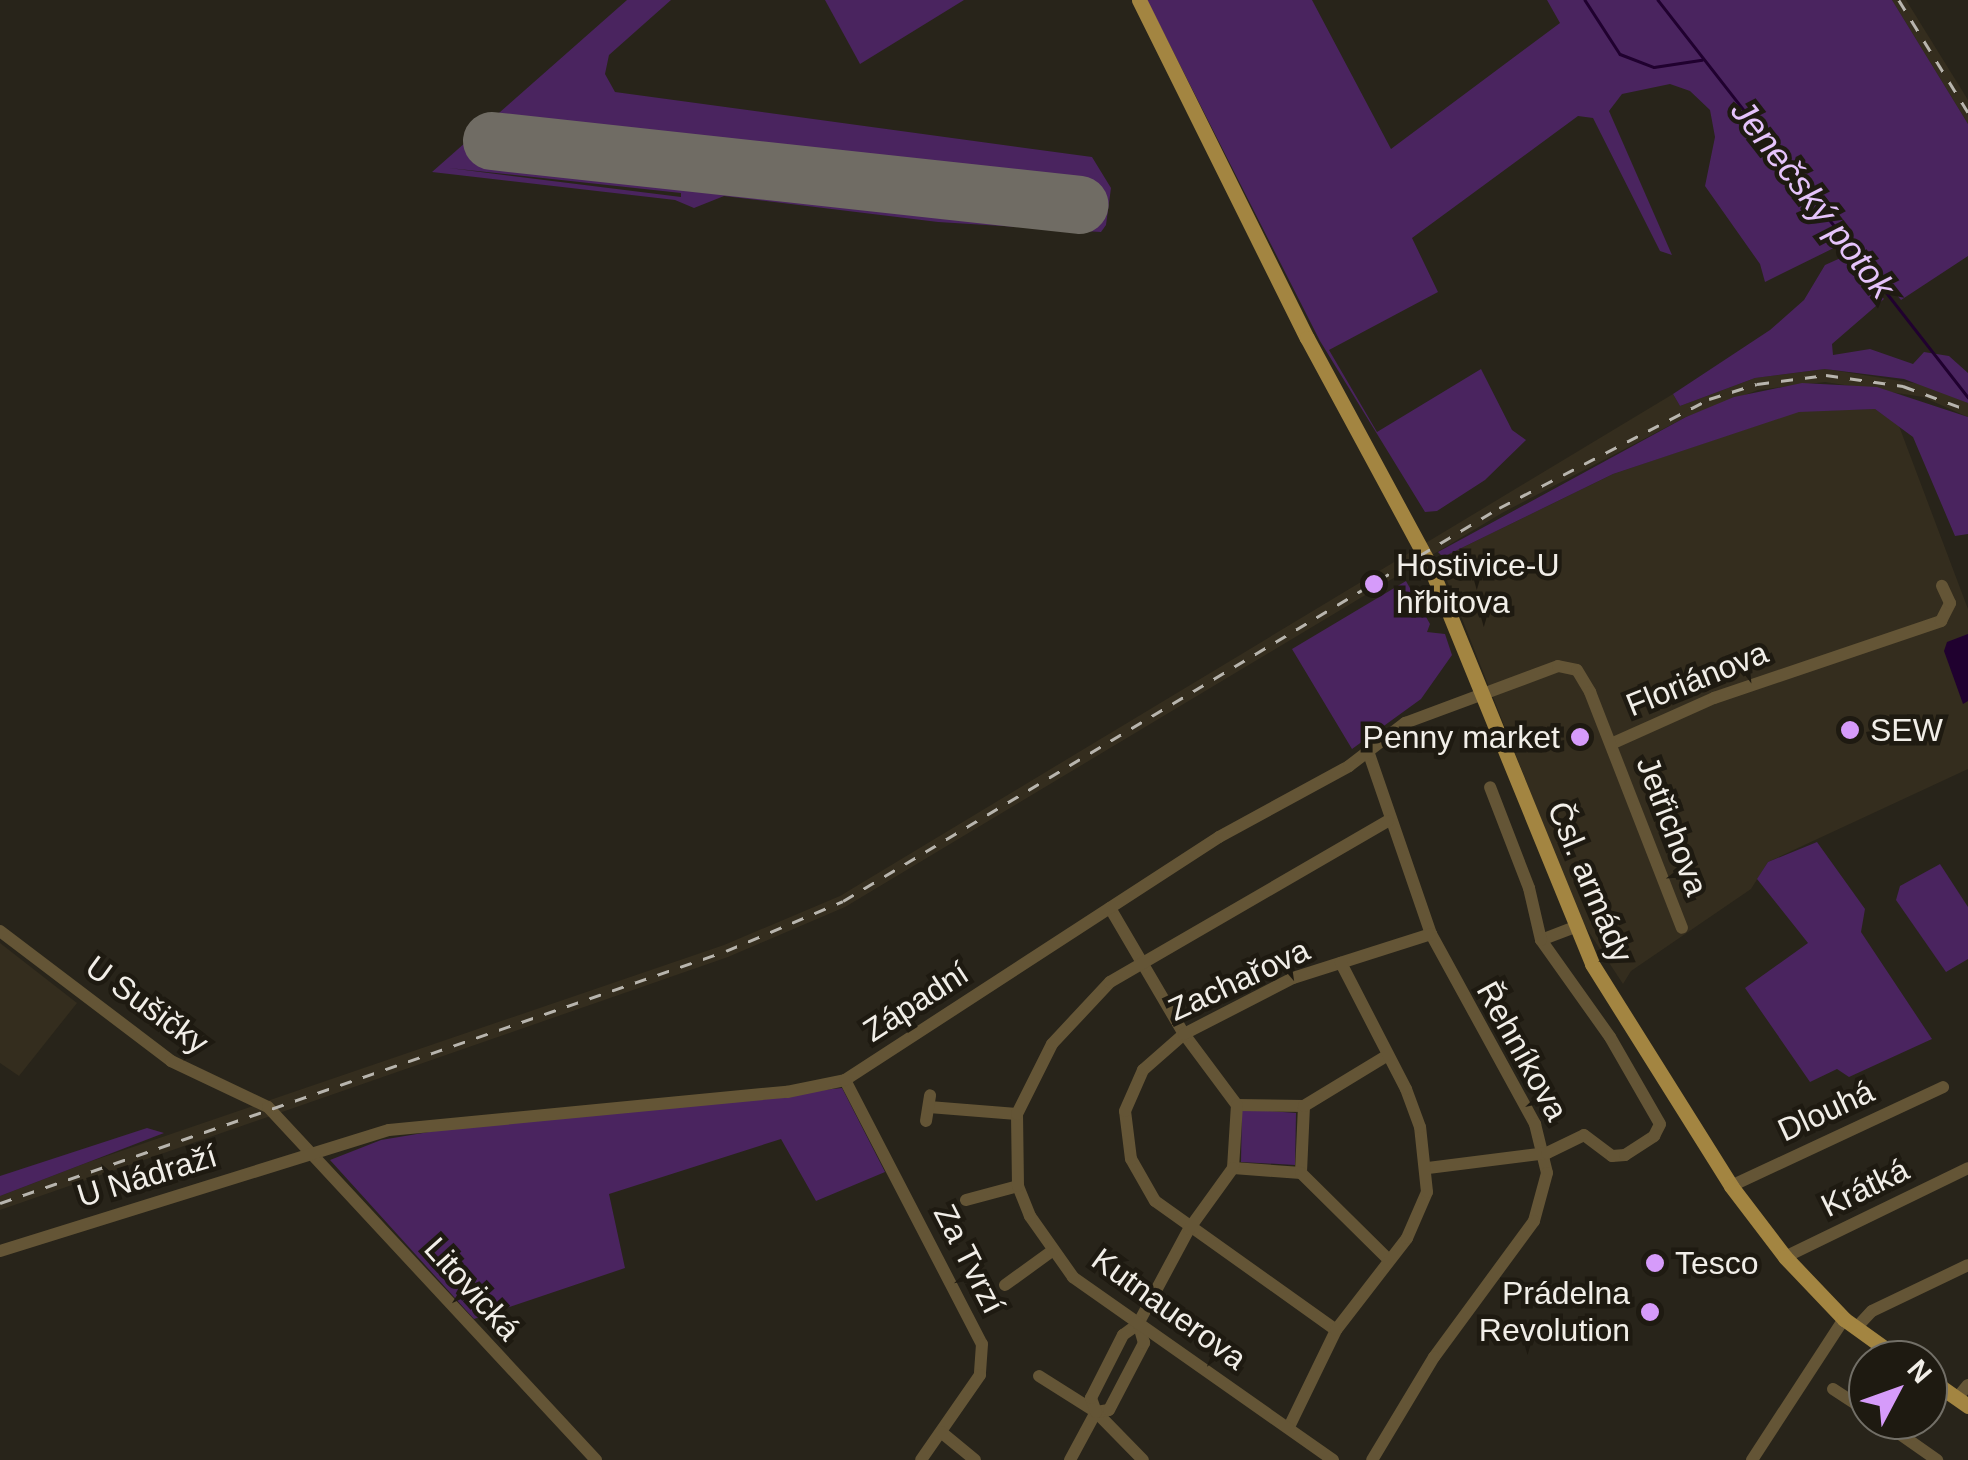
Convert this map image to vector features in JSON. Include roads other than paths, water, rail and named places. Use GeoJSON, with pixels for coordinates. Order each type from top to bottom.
{"type":"FeatureCollection","features":[{"type":"Feature","properties":{"kind":"main road","name":"Čsl. armády"},"geometry":{"type":"LineString","coordinates":[[1139,0],[1320,363],[1429,564],[1576,926],[1605,987],[1732,1186],[1785,1258],[1850,1323],[1874,1340]]}},
{"type":"Feature","properties":{"kind":"street","name":"Floriánova"},"geometry":{"type":"LineString","coordinates":[[1481,696],[1558,666],[1578,670],[1611,744],[1714,698],[1941,622],[1950,603],[1942,586]]}},
{"type":"Feature","properties":{"kind":"street","name":"Západní"},"geometry":{"type":"LineString","coordinates":[[310,1154],[389,1130],[788,1092],[845,1080],[1110,908],[1368,751],[1404,723],[1481,696]]}},
{"type":"Feature","properties":{"kind":"street","name":"Jetřichova"},"geometry":{"type":"LineString","coordinates":[[1611,744],[1682,928]]}},
{"type":"Feature","properties":{"kind":"street","name":"Řehníkova"},"geometry":{"type":"LineString","coordinates":[[1368,751],[1388,822],[1431,934],[1547,1153],[1534,1221],[1434,1357],[1372,1460]]}},
{"type":"Feature","properties":{"kind":"street"},"geometry":{"type":"LineString","coordinates":[[1428,1168],[1547,1153],[1584,1135],[1607,1152],[1625,1155],[1654,1136],[1657,1110],[1542,940],[1530,888],[1490,788]]}},
{"type":"Feature","properties":{"kind":"street","name":"Kutnauerova"},"geometry":{"type":"LineString","coordinates":[[1332,1460],[1074,1276],[1052,1251],[1018,1186],[1018,1114],[1042,1060],[1072,1018],[1143,960],[1388,822]]}},
{"type":"Feature","properties":{"kind":"street"},"geometry":{"type":"LineString","coordinates":[[1070,1460],[1096,1412],[1091,1398],[1123,1335],[1138,1324],[1189,1229],[1233,1168],[1237,1105],[1184,1034],[1110,908]]}},
{"type":"Feature","properties":{"kind":"street"},"geometry":{"type":"LineString","coordinates":[[1542,940],[1576,926]]}},
{"type":"Feature","properties":{"kind":"street","name":"U Sušičky"},"geometry":{"type":"LineString","coordinates":[[0,931],[171,1062],[268,1106],[310,1154]]}},
{"type":"Feature","properties":{"kind":"street","name":"Zachařova"},"geometry":{"type":"LineString","coordinates":[[1336,1330],[1189,1229],[1155,1201],[1130,1159],[1125,1134],[1137,1080],[1160,1048],[1293,978],[1431,934]]}},
{"type":"Feature","properties":{"kind":"street"},"geometry":{"type":"LineString","coordinates":[[1289,1428],[1336,1330],[1420,1212],[1428,1168],[1420,1128],[1341,963]]}},
{"type":"Feature","properties":{"kind":"street"},"geometry":{"type":"LineString","coordinates":[[1237,1105],[1304,1106],[1388,1055]]}},
{"type":"Feature","properties":{"kind":"street","name":"Za Tvrzí"},"geometry":{"type":"LineString","coordinates":[[845,1080],[982,1344],[980,1375],[922,1460]]}},
{"type":"Feature","properties":{"kind":"street","name":"Dlouhá"},"geometry":{"type":"LineString","coordinates":[[1732,1186],[1943,1087]]}},
{"type":"Feature","properties":{"kind":"street"},"geometry":{"type":"LineString","coordinates":[[1301,1172],[1304,1106]]}},
{"type":"Feature","properties":{"kind":"street"},"geometry":{"type":"LineString","coordinates":[[928,1108],[1018,1114]]}},
{"type":"Feature","properties":{"kind":"street","name":"U Nádraží"},"geometry":{"type":"LineString","coordinates":[[0,1251],[310,1154]]}},
{"type":"Feature","properties":{"kind":"street","name":"Litovická"},"geometry":{"type":"LineString","coordinates":[[310,1154],[596,1460]]}},
{"type":"Feature","properties":{"kind":"street"},"geometry":{"type":"LineString","coordinates":[[1233,1168],[1301,1172],[1388,1259]]}},
{"type":"Feature","properties":{"kind":"street","name":"Krátká"},"geometry":{"type":"LineString","coordinates":[[1785,1258],[1968,1168]]}},
{"type":"Feature","properties":{"kind":"street"},"geometry":{"type":"LineString","coordinates":[[966,1200],[1018,1186]]}},
{"type":"Feature","properties":{"kind":"street"},"geometry":{"type":"LineString","coordinates":[[1005,1285],[1052,1251]]}},
{"type":"Feature","properties":{"kind":"street"},"geometry":{"type":"LineString","coordinates":[[1752,1460],[1850,1323],[1968,1265]]}},
{"type":"Feature","properties":{"kind":"street"},"geometry":{"type":"LineString","coordinates":[[1096,1412],[1109,1410],[1144,1343],[1138,1324]]}},
{"type":"Feature","properties":{"kind":"street"},"geometry":{"type":"LineString","coordinates":[[1039,1376],[1096,1412],[1142,1460]]}},
{"type":"Feature","properties":{"kind":"street"},"geometry":{"type":"LineString","coordinates":[[1833,1388],[1848,1398]]}},
{"type":"Feature","properties":{"kind":"street"},"geometry":{"type":"LineString","coordinates":[[941,1432],[975,1460]]}},
{"type":"Feature","properties":{"kind":"street"},"geometry":{"type":"LineString","coordinates":[[1919,1455],[1936,1460]]}},
{"type":"Feature","properties":{"kind":"waterway"},"geometry":{"type":"LineString","coordinates":[[1585,0],[1620,54],[1654,67],[1701,60]]}},
{"type":"Feature","properties":{"kind":"waterway","name":"Jenečský potok"},"geometry":{"type":"LineString","coordinates":[[1658,0],[1968,397]]}},
{"type":"Feature","properties":{"kind":"railway"},"geometry":{"type":"LineString","coordinates":[[1899,0],[1968,112]]}},
{"type":"Feature","properties":{"kind":"railway"},"geometry":{"type":"LineString","coordinates":[[0,1203],[726,951],[843,901],[1499,508],[1709,399],[1757,384],[1826,375],[1903,386],[1968,410]]}},
{"type":"Feature","properties":{"kind":"place","name":"Hostivice-U hřbitova"},"geometry":{"type":"Point","coordinates":[1374,584]}},
{"type":"Feature","properties":{"kind":"place","name":"SEW"},"geometry":{"type":"Point","coordinates":[1850,730]}},
{"type":"Feature","properties":{"kind":"place","name":"Penny market"},"geometry":{"type":"Point","coordinates":[1580,737]}},
{"type":"Feature","properties":{"kind":"place","name":"Tesco"},"geometry":{"type":"Point","coordinates":[1655,1263]}},
{"type":"Feature","properties":{"kind":"place","name":"Prádelna Revolution"},"geometry":{"type":"Point","coordinates":[1650,1312]}}]}
